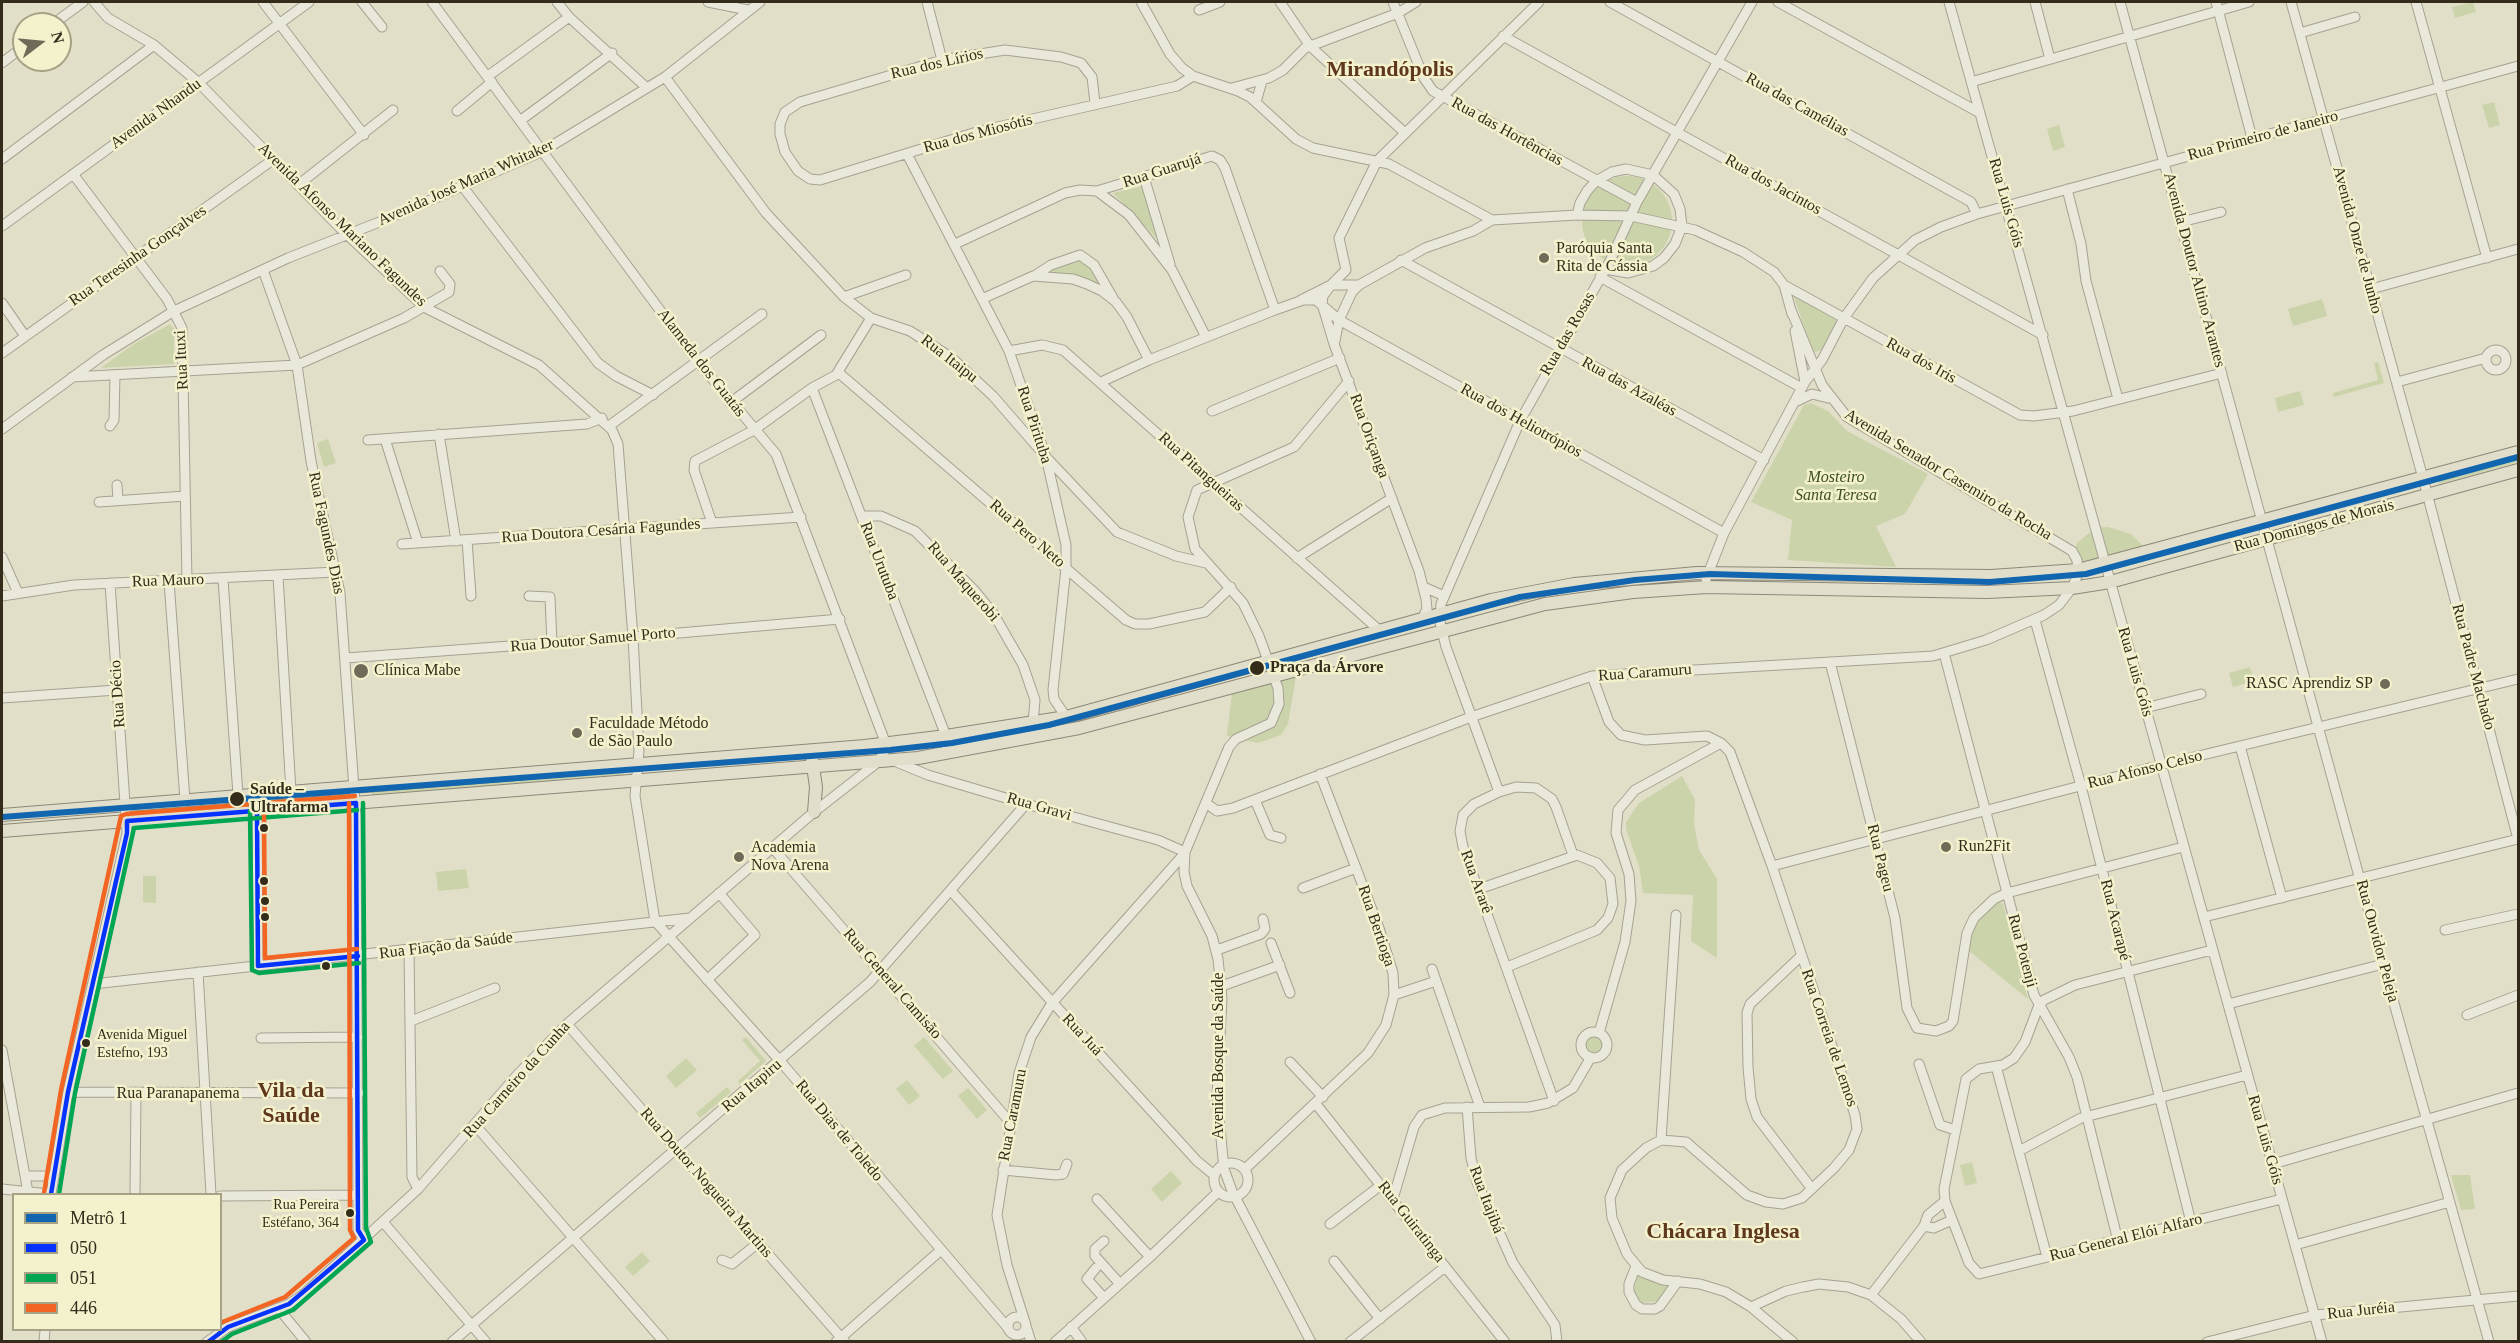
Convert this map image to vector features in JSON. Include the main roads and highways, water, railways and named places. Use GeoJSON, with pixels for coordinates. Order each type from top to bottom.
{"type":"FeatureCollection","features":[{"type":"Feature","properties":{"kind":"main road","name":"Rua Domingos de Morais"},"geometry":{"type":"LineString","coordinates":[[2,814],[887,744],[1033,723],[1066,717],[1440,614],[1574,584],[1707,573],[1991,576],[2078,570],[2105,565],[2518,452]]}},
{"type":"Feature","properties":{"kind":"main road","name":"Rua Domingos de Morais"},"geometry":{"type":"LineString","coordinates":[[2,831],[894,761],[1020,741],[1079,728],[1545,604],[1633,592],[1707,587],[1988,592],[2072,588],[2110,582],[2518,470]]}},
{"type":"Feature","properties":{"kind":"main road"},"geometry":{"type":"LineString","coordinates":[[811,750],[816,787],[814,812]]}},
{"type":"Feature","properties":{"kind":"metro line","name":"1"},"geometry":{"type":"LineString","coordinates":[[2,817],[890,750],[952,743],[1049,725],[1520,597],[1635,580],[1710,574],[1990,582],[2086,574],[2518,457]]}},
{"type":"Feature","properties":{"kind":"place","name":"Paróquia Santa Rita de Cássia"},"geometry":{"type":"Point","coordinates":[1544,258]}},
{"type":"Feature","properties":{"kind":"place","name":"Praça da Árvore"},"geometry":{"type":"Point","coordinates":[1257,668]}},
{"type":"Feature","properties":{"kind":"place","name":"Clínica Mabe"},"geometry":{"type":"Point","coordinates":[361,671]}},
{"type":"Feature","properties":{"kind":"place","name":"RASC Aprendiz SP"},"geometry":{"type":"Point","coordinates":[2385,684]}},
{"type":"Feature","properties":{"kind":"place","name":"Faculdade Método de São Paulo"},"geometry":{"type":"Point","coordinates":[577,733]}},
{"type":"Feature","properties":{"kind":"place","name":"Saúde – Ultrafarma"},"geometry":{"type":"Point","coordinates":[237,799]}},
{"type":"Feature","properties":{"kind":"place","name":"Run2Fit"},"geometry":{"type":"Point","coordinates":[1946,847]}},
{"type":"Feature","properties":{"kind":"place","name":"Academia Nova Arena"},"geometry":{"type":"Point","coordinates":[739,857]}},
{"type":"Feature","properties":{"kind":"place","name":"Avenida Miguel Estefno, 193"},"geometry":{"type":"Point","coordinates":[86,1043]}},
{"type":"Feature","properties":{"kind":"place","name":"Rua Pereira Estéfano, 364"},"geometry":{"type":"Point","coordinates":[350,1213]}},
{"type":"Feature","properties":{"kind":"district","name":"Mirandópolis"},"geometry":{"type":"Point","coordinates":[1390,70]}},
{"type":"Feature","properties":{"kind":"district","name":"Vila da Saúde"},"geometry":{"type":"Point","coordinates":[291,1104]}},
{"type":"Feature","properties":{"kind":"district","name":"Chácara Inglesa"},"geometry":{"type":"Point","coordinates":[1723,1232]}},
{"type":"Feature","properties":{"kind":"park label","name":"Mosteiro Santa Teresa"},"geometry":{"type":"Point","coordinates":[1836,487]}}]}
